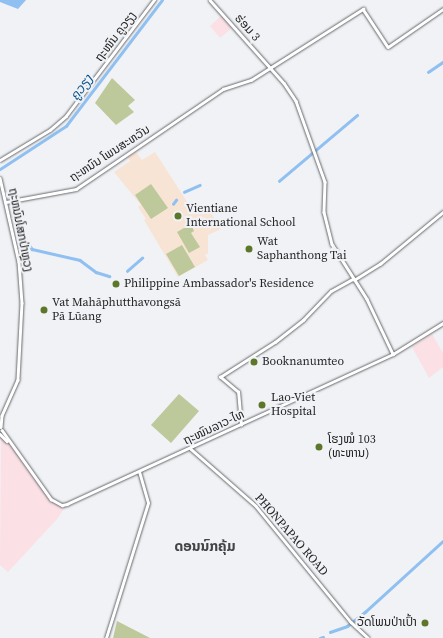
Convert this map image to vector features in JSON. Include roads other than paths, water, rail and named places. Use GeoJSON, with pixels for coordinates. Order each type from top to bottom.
{"type":"FeatureCollection","features":[{"type":"Feature","properties":{"kind":"street","name":"ຖະໜົນ ຄູວຽງ"},"geometry":{"type":"LineString","coordinates":[[0,160],[50,130],[66,116],[154,0]]}},
{"type":"Feature","properties":{"kind":"street","name":"ຮ່ອມ 3"},"geometry":{"type":"LineString","coordinates":[[210,0],[271,68],[296,101],[314,148],[325,185],[324,212],[329,235],[339,257],[374,312],[393,354]]}},
{"type":"Feature","properties":{"kind":"street","name":"ຖະຫນົນ ໂພນສະຫວັນ"},"geometry":{"type":"LineString","coordinates":[[6,202],[76,189],[228,86],[246,83],[363,9],[388,47],[443,8]]}},
{"type":"Feature","properties":{"kind":"street","name":"ຖະຫນົນໂສກປ່າຫຼວງ"},"geometry":{"type":"LineString","coordinates":[[0,178],[19,262],[22,303],[18,380],[2,416],[1,430]]}},
{"type":"Feature","properties":{"kind":"street"},"geometry":{"type":"LineString","coordinates":[[241,425],[238,392],[220,377],[275,342],[303,320],[331,291],[380,264],[443,212]]}},
{"type":"Feature","properties":{"kind":"street","name":"ຖະໜົນລາວ-ໄທ"},"geometry":{"type":"LineString","coordinates":[[1,430],[51,499],[62,504],[191,449],[393,354],[443,323]]}},
{"type":"Feature","properties":{"kind":"street"},"geometry":{"type":"LineString","coordinates":[[0,420],[2,416]]}},
{"type":"Feature","properties":{"kind":"street","name":"PHONPAPAO ROAD"},"geometry":{"type":"LineString","coordinates":[[191,449],[256,506],[352,623],[368,638]]}},
{"type":"Feature","properties":{"kind":"street"},"geometry":{"type":"LineString","coordinates":[[106,638],[148,503],[139,472]]}},
{"type":"Feature","properties":{"kind":"water"},"geometry":{"type":"Polygon","coordinates":[[[0,0],[26,0],[18,9],[0,2],[0,0]]]}},
{"type":"Feature","properties":{"kind":"waterway","name":"ຄູວຽງ"},"geometry":{"type":"LineString","coordinates":[[0,169],[66,126],[162,0]]}},
{"type":"Feature","properties":{"kind":"waterway"},"geometry":{"type":"LineString","coordinates":[[428,72],[443,62]]}},
{"type":"Feature","properties":{"kind":"waterway"},"geometry":{"type":"LineString","coordinates":[[279,181],[357,115]]}},
{"type":"Feature","properties":{"kind":"waterway"},"geometry":{"type":"LineString","coordinates":[[184,192],[200,185]]}},
{"type":"Feature","properties":{"kind":"waterway"},"geometry":{"type":"LineString","coordinates":[[173,204],[176,200]]}},
{"type":"Feature","properties":{"kind":"waterway"},"geometry":{"type":"LineString","coordinates":[[26,240],[32,249],[80,260],[96,272],[109,276]]}},
{"type":"Feature","properties":{"kind":"waterway"},"geometry":{"type":"LineString","coordinates":[[127,271],[142,258]]}},
{"type":"Feature","properties":{"kind":"waterway"},"geometry":{"type":"LineString","coordinates":[[330,632],[347,626],[365,612],[443,541]]}},
{"type":"Feature","properties":{"kind":"place","name":"Vientiane International School"},"geometry":{"type":"Point","coordinates":[178,216]}},
{"type":"Feature","properties":{"kind":"place","name":"Wat Saphanthong Tai"},"geometry":{"type":"Point","coordinates":[249,249]}},
{"type":"Feature","properties":{"kind":"place","name":"Philippine Ambassador's Residence"},"geometry":{"type":"Point","coordinates":[116,284]}},
{"type":"Feature","properties":{"kind":"place","name":"Vat Mahāphutthavongsā Pā Lūang"},"geometry":{"type":"Point","coordinates":[44,310]}},
{"type":"Feature","properties":{"kind":"place","name":"Booknanumteo"},"geometry":{"type":"Point","coordinates":[254,362]}},
{"type":"Feature","properties":{"kind":"place","name":"Lao-Viet Hospital"},"geometry":{"type":"Point","coordinates":[262,405]}},
{"type":"Feature","properties":{"kind":"place","name":"ໂຮງໝໍ 103 (ທະຫານ)"},"geometry":{"type":"Point","coordinates":[319,447]}},
{"type":"Feature","properties":{"kind":"place","name":"ວັດໂພນປ່າເປົ້າ"},"geometry":{"type":"Point","coordinates":[425,623]}},
{"type":"Feature","properties":{"kind":"district","name":"ດອນນົກຄຸ້ມ"},"geometry":{"type":"Point","coordinates":[205,546]}}]}
